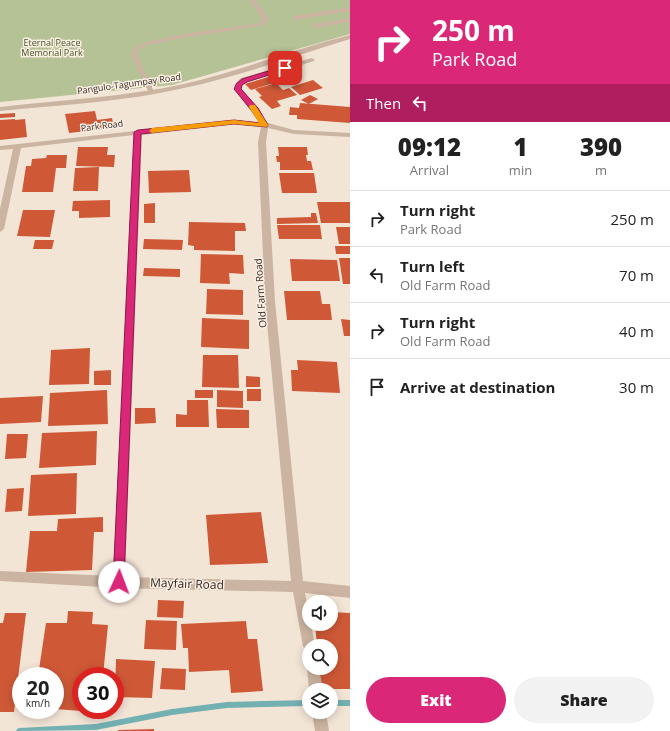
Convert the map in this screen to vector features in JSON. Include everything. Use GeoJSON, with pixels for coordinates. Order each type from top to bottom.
{"type":"FeatureCollection","features":[{"type":"Feature","properties":{"kind":"street","name":"Pangulo-Tagumpay Road"},"geometry":{"type":"LineString","coordinates":[[0,108],[151,92],[225,76],[350,37]]}},
{"type":"Feature","properties":{"kind":"street"},"geometry":{"type":"LineString","coordinates":[[265,125],[238,89],[239,84],[244,80],[312,60]]}},
{"type":"Feature","properties":{"kind":"street","name":"Park Road"},"geometry":{"type":"LineString","coordinates":[[0,148],[234,122],[265,125],[294,132],[350,135]]}},
{"type":"Feature","properties":{"kind":"street","name":"Old Farm Road"},"geometry":{"type":"LineString","coordinates":[[265,125],[262,142],[270,301],[298,587],[308,639]]}},
{"type":"Feature","properties":{"kind":"street"},"geometry":{"type":"LineString","coordinates":[[119,582],[138,132]]}},
{"type":"Feature","properties":{"kind":"street"},"geometry":{"type":"LineString","coordinates":[[0,229],[17,147]]}},
{"type":"Feature","properties":{"kind":"street","name":"Mayfair Road"},"geometry":{"type":"LineString","coordinates":[[0,576],[119,582],[298,587],[350,592]]}},
{"type":"Feature","properties":{"kind":"street"},"geometry":{"type":"LineString","coordinates":[[321,719],[322,731]]}},
{"type":"Feature","properties":{"kind":"lane"},"geometry":{"type":"LineString","coordinates":[[151,92],[134,54],[137,48],[146,44],[177,37],[261,24],[266,20],[264,15],[252,0]]}},
{"type":"Feature","properties":{"kind":"lane"},"geometry":{"type":"LineString","coordinates":[[294,18],[350,9]]}},
{"type":"Feature","properties":{"kind":"lane"},"geometry":{"type":"LineString","coordinates":[[314,26],[350,20]]}},
{"type":"Feature","properties":{"kind":"green space","name":"Eternal Peace Memorial Park"},"geometry":{"type":"Polygon","coordinates":[[[0,0],[350,0],[350,34],[172,85],[0,102],[0,0]]]}},
{"type":"Feature","properties":{"kind":"building"},"geometry":{"type":"Polygon","coordinates":[[[295,69],[301,75],[251,90],[245,84],[295,69]]]}},
{"type":"Feature","properties":{"kind":"building"},"geometry":{"type":"Polygon","coordinates":[[[313,80],[323,88],[300,95],[291,87],[313,80]]]}},
{"type":"Feature","properties":{"kind":"building"},"geometry":{"type":"Polygon","coordinates":[[[276,83],[283,90],[289,88],[297,95],[277,101],[281,106],[272,109],[259,97],[262,96],[255,89],[276,83]]]}},
{"type":"Feature","properties":{"kind":"building"},"geometry":{"type":"Polygon","coordinates":[[[310,95],[318,99],[309,104],[301,100],[310,95]]]}},
{"type":"Feature","properties":{"kind":"building"},"geometry":{"type":"Polygon","coordinates":[[[300,103],[350,107],[350,123],[297,119],[297,115],[289,115],[290,107],[299,108],[300,103]]]}},
{"type":"Feature","properties":{"kind":"building"},"geometry":{"type":"Polygon","coordinates":[[[95,111],[97,120],[112,118],[114,128],[69,133],[65,114],[95,111]]]}},
{"type":"Feature","properties":{"kind":"building"},"geometry":{"type":"Polygon","coordinates":[[[15,113],[15,117],[0,118],[0,114],[15,113]]]}},
{"type":"Feature","properties":{"kind":"building"},"geometry":{"type":"Polygon","coordinates":[[[25,119],[27,137],[0,140],[0,120],[25,119]]]}},
{"type":"Feature","properties":{"kind":"building"},"geometry":{"type":"Polygon","coordinates":[[[78,147],[108,147],[107,155],[115,155],[114,167],[76,166],[78,147]]]}},
{"type":"Feature","properties":{"kind":"building"},"geometry":{"type":"Polygon","coordinates":[[[278,147],[307,147],[307,161],[311,161],[313,170],[280,170],[280,162],[277,162],[276,156],[279,156],[278,147]]]}},
{"type":"Feature","properties":{"kind":"building"},"geometry":{"type":"Polygon","coordinates":[[[47,155],[67,155],[66,168],[56,168],[53,192],[22,192],[26,166],[31,166],[32,159],[46,158],[47,155]]]}},
{"type":"Feature","properties":{"kind":"building"},"geometry":{"type":"Polygon","coordinates":[[[99,167],[98,191],[73,191],[75,168],[99,167]]]}},
{"type":"Feature","properties":{"kind":"building"},"geometry":{"type":"Polygon","coordinates":[[[189,170],[191,192],[149,193],[148,171],[189,170]]]}},
{"type":"Feature","properties":{"kind":"building"},"geometry":{"type":"Polygon","coordinates":[[[279,173],[314,173],[317,193],[282,193],[279,173]]]}},
{"type":"Feature","properties":{"kind":"building"},"geometry":{"type":"Polygon","coordinates":[[[110,200],[110,217],[79,218],[79,211],[72,211],[73,201],[110,200]]]}},
{"type":"Feature","properties":{"kind":"building"},"geometry":{"type":"Polygon","coordinates":[[[317,202],[350,202],[350,223],[321,223],[317,202]]]}},
{"type":"Feature","properties":{"kind":"building"},"geometry":{"type":"Polygon","coordinates":[[[155,203],[155,223],[144,223],[144,204],[155,203]]]}},
{"type":"Feature","properties":{"kind":"building"},"geometry":{"type":"Polygon","coordinates":[[[23,210],[55,210],[50,237],[17,236],[23,210]]]}},
{"type":"Feature","properties":{"kind":"building"},"geometry":{"type":"Polygon","coordinates":[[[311,213],[316,213],[318,223],[277,224],[277,218],[311,217],[311,213]]]}},
{"type":"Feature","properties":{"kind":"building"},"geometry":{"type":"Polygon","coordinates":[[[189,222],[245,223],[246,231],[235,231],[235,251],[194,250],[194,246],[188,245],[189,222]]]}},
{"type":"Feature","properties":{"kind":"building"},"geometry":{"type":"Polygon","coordinates":[[[277,225],[320,225],[322,239],[279,239],[277,225]]]}},
{"type":"Feature","properties":{"kind":"building"},"geometry":{"type":"Polygon","coordinates":[[[336,227],[350,227],[350,244],[339,244],[336,227]]]}},
{"type":"Feature","properties":{"kind":"building"},"geometry":{"type":"Polygon","coordinates":[[[144,239],[183,240],[182,250],[143,249],[144,239]]]}},
{"type":"Feature","properties":{"kind":"building"},"geometry":{"type":"Polygon","coordinates":[[[35,240],[54,240],[52,249],[33,249],[35,240]]]}},
{"type":"Feature","properties":{"kind":"building"},"geometry":{"type":"Polygon","coordinates":[[[335,246],[350,246],[350,254],[336,254],[335,246]]]}},
{"type":"Feature","properties":{"kind":"building"},"geometry":{"type":"Polygon","coordinates":[[[201,254],[243,255],[244,274],[229,273],[230,284],[200,283],[201,254]]]}},
{"type":"Feature","properties":{"kind":"building"},"geometry":{"type":"Polygon","coordinates":[[[339,258],[350,258],[350,284],[343,284],[339,258]]]}},
{"type":"Feature","properties":{"kind":"building"},"geometry":{"type":"Polygon","coordinates":[[[290,259],[337,260],[340,281],[292,281],[290,259]]]}},
{"type":"Feature","properties":{"kind":"building"},"geometry":{"type":"Polygon","coordinates":[[[144,268],[180,269],[180,277],[143,276],[144,268]]]}},
{"type":"Feature","properties":{"kind":"building"},"geometry":{"type":"Polygon","coordinates":[[[207,289],[243,290],[243,315],[206,314],[207,289]]]}},
{"type":"Feature","properties":{"kind":"building"},"geometry":{"type":"Polygon","coordinates":[[[284,291],[320,291],[322,304],[330,304],[332,320],[287,320],[284,291]]]}},
{"type":"Feature","properties":{"kind":"building"},"geometry":{"type":"Polygon","coordinates":[[[202,318],[249,320],[249,349],[201,347],[202,318]]]}},
{"type":"Feature","properties":{"kind":"building"},"geometry":{"type":"Polygon","coordinates":[[[341,319],[350,320],[350,336],[344,336],[341,319]]]}},
{"type":"Feature","properties":{"kind":"building"},"geometry":{"type":"Polygon","coordinates":[[[90,348],[89,384],[49,385],[51,350],[90,348]]]}},
{"type":"Feature","properties":{"kind":"building"},"geometry":{"type":"Polygon","coordinates":[[[203,355],[238,355],[239,388],[202,387],[203,355]]]}},
{"type":"Feature","properties":{"kind":"building"},"geometry":{"type":"Polygon","coordinates":[[[297,360],[337,362],[340,393],[292,391],[291,370],[298,370],[297,360]]]}},
{"type":"Feature","properties":{"kind":"building"},"geometry":{"type":"Polygon","coordinates":[[[111,370],[111,385],[94,385],[94,371],[111,370]]]}},
{"type":"Feature","properties":{"kind":"building"},"geometry":{"type":"Polygon","coordinates":[[[246,376],[260,377],[260,387],[246,387],[246,376]]]}},
{"type":"Feature","properties":{"kind":"building"},"geometry":{"type":"Polygon","coordinates":[[[247,389],[261,389],[261,401],[247,401],[247,389]]]}},
{"type":"Feature","properties":{"kind":"building"},"geometry":{"type":"Polygon","coordinates":[[[107,390],[108,424],[48,426],[50,393],[107,390]]]}},
{"type":"Feature","properties":{"kind":"building"},"geometry":{"type":"Polygon","coordinates":[[[195,390],[213,390],[213,398],[195,398],[195,390]]]}},
{"type":"Feature","properties":{"kind":"building"},"geometry":{"type":"Polygon","coordinates":[[[217,390],[243,391],[243,408],[217,407],[217,390]]]}},
{"type":"Feature","properties":{"kind":"building"},"geometry":{"type":"Polygon","coordinates":[[[43,396],[41,422],[0,424],[0,398],[43,396]]]}},
{"type":"Feature","properties":{"kind":"building"},"geometry":{"type":"Polygon","coordinates":[[[187,400],[208,400],[209,427],[176,427],[176,414],[187,415],[187,400]]]}},
{"type":"Feature","properties":{"kind":"building"},"geometry":{"type":"Polygon","coordinates":[[[135,408],[155,408],[156,423],[135,424],[135,408]]]}},
{"type":"Feature","properties":{"kind":"building"},"geometry":{"type":"Polygon","coordinates":[[[216,409],[249,410],[249,428],[217,428],[216,409]]]}},
{"type":"Feature","properties":{"kind":"building"},"geometry":{"type":"Polygon","coordinates":[[[97,431],[96,465],[39,468],[42,433],[97,431]]]}},
{"type":"Feature","properties":{"kind":"building"},"geometry":{"type":"Polygon","coordinates":[[[7,434],[28,434],[26,458],[5,459],[7,434]]]}},
{"type":"Feature","properties":{"kind":"building"},"geometry":{"type":"Polygon","coordinates":[[[77,473],[76,514],[28,516],[31,475],[77,473]]]}},
{"type":"Feature","properties":{"kind":"building"},"geometry":{"type":"Polygon","coordinates":[[[24,488],[22,511],[5,512],[7,489],[24,488]]]}},
{"type":"Feature","properties":{"kind":"building"},"geometry":{"type":"Polygon","coordinates":[[[261,512],[268,563],[210,565],[206,515],[261,512]]]}},
{"type":"Feature","properties":{"kind":"building"},"geometry":{"type":"Polygon","coordinates":[[[103,517],[103,532],[94,532],[92,570],[26,572],[30,531],[57,531],[58,519],[103,517]]]}},
{"type":"Feature","properties":{"kind":"building"},"geometry":{"type":"Polygon","coordinates":[[[158,600],[184,601],[183,618],[157,617],[158,600]]]}},
{"type":"Feature","properties":{"kind":"building"},"geometry":{"type":"Polygon","coordinates":[[[68,611],[93,612],[92,624],[108,625],[104,667],[72,667],[72,710],[64,710],[64,667],[39,667],[46,623],[67,623],[68,611]]]}},
{"type":"Feature","properties":{"kind":"building"},"geometry":{"type":"Polygon","coordinates":[[[338,612],[350,613],[350,689],[338,689],[338,683],[320,683],[320,675],[338,675],[338,639],[316,639],[316,631],[338,631],[338,612]]]}},
{"type":"Feature","properties":{"kind":"building"},"geometry":{"type":"Polygon","coordinates":[[[5,613],[26,613],[19,667],[12,667],[12,712],[0,712],[0,623],[3,623],[5,613]]]}},
{"type":"Feature","properties":{"kind":"building"},"geometry":{"type":"Polygon","coordinates":[[[146,620],[177,621],[176,650],[144,649],[146,620]]]}},
{"type":"Feature","properties":{"kind":"building"},"geometry":{"type":"Polygon","coordinates":[[[246,621],[248,639],[257,639],[263,691],[231,693],[229,670],[189,672],[188,648],[183,648],[181,624],[246,621]]]}},
{"type":"Feature","properties":{"kind":"building"},"geometry":{"type":"Polygon","coordinates":[[[116,659],[155,661],[152,698],[124,697],[124,667],[116,667],[116,659]]]}},
{"type":"Feature","properties":{"kind":"building"},"geometry":{"type":"Polygon","coordinates":[[[162,668],[186,669],[185,690],[160,689],[162,668]]]}},
{"type":"Feature","properties":{"kind":"building"},"geometry":{"type":"Polygon","coordinates":[[[154,729],[154,731],[118,731],[118,730],[154,729]]]}},
{"type":"Feature","properties":{"kind":"waterway"},"geometry":{"type":"LineString","coordinates":[[19,731],[96,727],[172,712],[227,705],[302,703]]}},
{"type":"Feature","properties":{"kind":"waterway"},"geometry":{"type":"LineString","coordinates":[[338,703],[350,703]]}},
{"type":"Feature","properties":{"kind":"slow traffic"},"geometry":{"type":"LineString","coordinates":[[152,131],[234,122],[265,125],[252,107]]}},
{"type":"Feature","properties":{"kind":"route"},"geometry":{"type":"LineString","coordinates":[[119,582],[138,132],[234,122],[265,125],[238,89],[239,84],[244,80],[285,68]]}}]}
